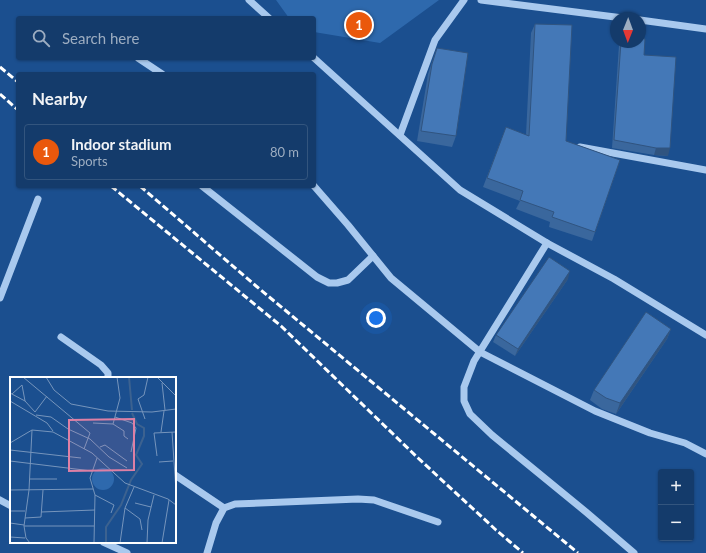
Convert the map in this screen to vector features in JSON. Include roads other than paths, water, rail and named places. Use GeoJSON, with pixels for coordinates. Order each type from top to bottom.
{"type":"FeatureCollection","features":[{"type":"Feature","properties":{"kind":"street"},"geometry":{"type":"LineString","coordinates":[[249,0],[267,16]]}},
{"type":"Feature","properties":{"kind":"street"},"geometry":{"type":"LineString","coordinates":[[400,135],[435,40],[464,0]]}},
{"type":"Feature","properties":{"kind":"street"},"geometry":{"type":"LineString","coordinates":[[481,0],[610,16]]}},
{"type":"Feature","properties":{"kind":"street"},"geometry":{"type":"LineString","coordinates":[[646,21],[706,29]]}},
{"type":"Feature","properties":{"kind":"street"},"geometry":{"type":"LineString","coordinates":[[141,60],[159,72]]}},
{"type":"Feature","properties":{"kind":"street"},"geometry":{"type":"LineString","coordinates":[[316,60],[460,190],[547,244],[614,279],[706,335]]}},
{"type":"Feature","properties":{"kind":"street"},"geometry":{"type":"LineString","coordinates":[[575,146],[706,170]]}},
{"type":"Feature","properties":{"kind":"street"},"geometry":{"type":"LineString","coordinates":[[205,188],[317,277],[329,283],[337,283],[348,280],[373,256]]}},
{"type":"Feature","properties":{"kind":"street"},"geometry":{"type":"LineString","coordinates":[[316,188],[391,278],[480,352],[595,411],[650,433],[685,443],[706,454]]}},
{"type":"Feature","properties":{"kind":"street"},"geometry":{"type":"LineString","coordinates":[[0,298],[38,199]]}},
{"type":"Feature","properties":{"kind":"street"},"geometry":{"type":"LineString","coordinates":[[547,244],[474,361],[464,387],[464,401],[470,414],[492,435],[634,553]]}},
{"type":"Feature","properties":{"kind":"street"},"geometry":{"type":"LineString","coordinates":[[61,337],[101,365],[108,373],[108,377]]}},
{"type":"Feature","properties":{"kind":"street"},"geometry":{"type":"LineString","coordinates":[[176,475],[224,508]]}},
{"type":"Feature","properties":{"kind":"street"},"geometry":{"type":"LineString","coordinates":[[207,553],[216,523],[224,508],[235,504],[358,499],[374,500],[438,522]]}},
{"type":"Feature","properties":{"kind":"street"},"geometry":{"type":"LineString","coordinates":[[0,500],[10,505]]}},
{"type":"Feature","properties":{"kind":"street"},"geometry":{"type":"LineString","coordinates":[[105,543],[127,553]]}},
{"type":"Feature","properties":{"kind":"railway"},"geometry":{"type":"LineString","coordinates":[[0,67],[16,80]]}},
{"type":"Feature","properties":{"kind":"railway"},"geometry":{"type":"LineString","coordinates":[[0,94],[16,108]]}},
{"type":"Feature","properties":{"kind":"railway"},"geometry":{"type":"LineString","coordinates":[[113,188],[281,326],[418,458],[523,553]]}},
{"type":"Feature","properties":{"kind":"railway"},"geometry":{"type":"LineString","coordinates":[[142,188],[256,286],[578,553]]}},
{"type":"Feature","properties":{"kind":"place","name":"Indoor stadium"},"geometry":{"type":"Point","coordinates":[359,25]}}]}
